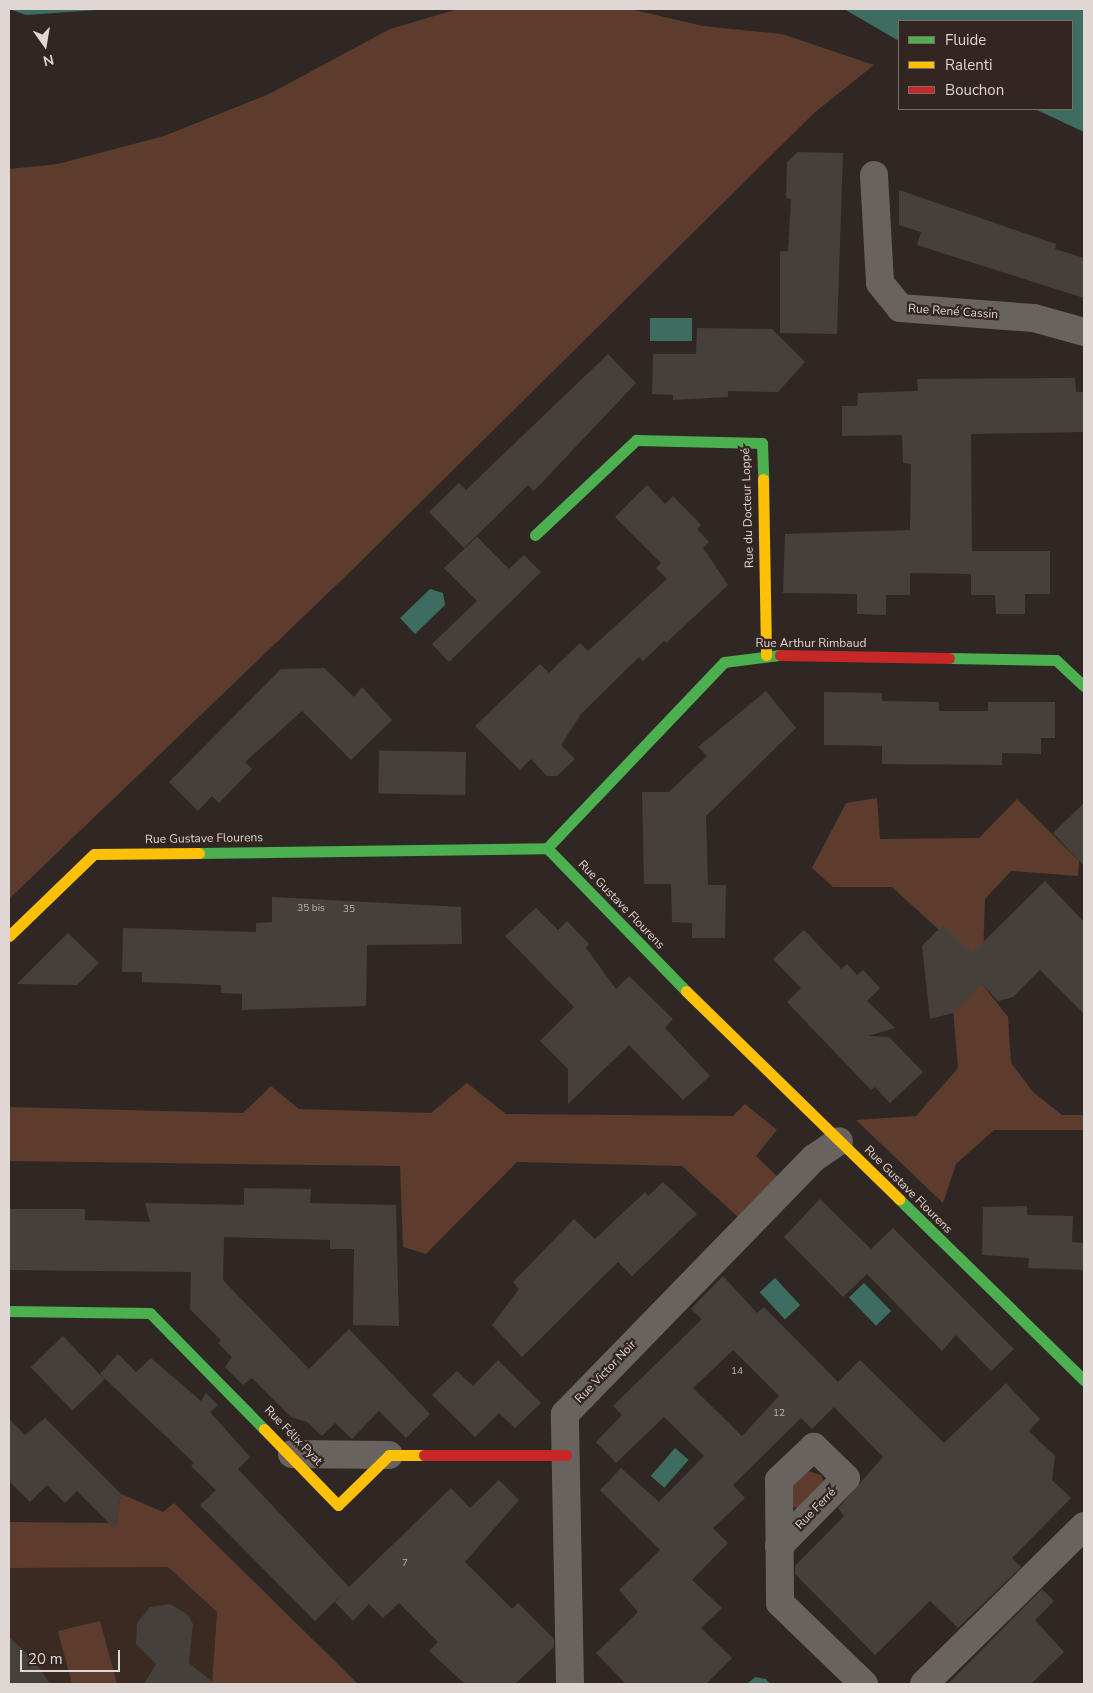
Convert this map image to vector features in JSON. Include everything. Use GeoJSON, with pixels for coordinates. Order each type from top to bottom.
{"type":"FeatureCollection","features":[{"type":"Feature","properties":{"kind":"street","name":"Rue René Cassin"},"geometry":{"type":"LineString","coordinates":[[874,175],[880,283],[900,308],[1034,318],[1084,332]]}},
{"type":"Feature","properties":{"kind":"street","name":"Rue du Docteur Loppé"},"geometry":{"type":"LineString","coordinates":[[535,535],[636,440],[762,443],[766,655]]}},
{"type":"Feature","properties":{"kind":"street","name":"Rue Arthur Rimbaud"},"geometry":{"type":"LineString","coordinates":[[547,848],[724,662],[766,655],[1056,660],[1084,686]]}},
{"type":"Feature","properties":{"kind":"street","name":"Rue Gustave Flourens"},"geometry":{"type":"LineString","coordinates":[[9,936],[94,854],[547,848],[839,1141],[1084,1380]]}},
{"type":"Feature","properties":{"kind":"street","name":"Rue Victor Noir"},"geometry":{"type":"LineString","coordinates":[[570,1684],[565,1414],[814,1158],[839,1141]]}},
{"type":"Feature","properties":{"kind":"street","name":"Rue Félix Pyat"},"geometry":{"type":"LineString","coordinates":[[9,1311],[150,1313],[292,1454],[338,1505],[389,1455]]}},
{"type":"Feature","properties":{"kind":"street"},"geometry":{"type":"LineString","coordinates":[[292,1454],[566,1455]]}},
{"type":"Feature","properties":{"kind":"street"},"geometry":{"type":"LineString","coordinates":[[924,1684],[1084,1526]]}},
{"type":"Feature","properties":{"kind":"street"},"geometry":{"type":"LineString","coordinates":[[779,1546],[780,1603],[864,1684]]}},
{"type":"Feature","properties":{"kind":"shaded area"},"geometry":{"type":"Polygon","coordinates":[[[9,9],[111,9],[26,15],[9,9]]]}},
{"type":"Feature","properties":{"kind":"shaded area"},"geometry":{"type":"Polygon","coordinates":[[[458,9],[630,9],[703,26],[782,34],[874,65],[814,113],[353,569],[9,899],[9,169],[58,164],[164,136],[269,94],[390,29],[458,9]]]}},
{"type":"Feature","properties":{"kind":"shaded area"},"geometry":{"type":"Polygon","coordinates":[[[844,9],[1084,9],[1084,132],[1037,110],[1073,110],[1073,20],[898,20],[898,40],[844,9]]]}},
{"type":"Feature","properties":{"kind":"shaded area"},"geometry":{"type":"Polygon","coordinates":[[[650,318],[692,318],[692,341],[650,341],[650,318]]]}},
{"type":"Feature","properties":{"kind":"shaded area"},"geometry":{"type":"Polygon","coordinates":[[[430,589],[443,593],[445,605],[415,634],[400,618],[430,589]]]}},
{"type":"Feature","properties":{"kind":"shaded area"},"geometry":{"type":"Polygon","coordinates":[[[877,798],[880,839],[979,838],[1017,799],[1079,861],[1078,876],[1011,871],[985,899],[982,984],[1008,1017],[1011,1063],[1033,1092],[1062,1115],[1084,1115],[1084,1130],[994,1130],[956,1164],[943,1203],[856,1120],[916,1116],[958,1068],[953,1009],[938,962],[938,929],[892,887],[833,887],[812,868],[846,803],[877,798]]]}},
{"type":"Feature","properties":{"kind":"shaded area"},"geometry":{"type":"Polygon","coordinates":[[[467,1083],[506,1114],[733,1116],[745,1104],[777,1130],[756,1156],[787,1186],[748,1226],[682,1166],[517,1162],[426,1254],[403,1247],[400,1166],[9,1161],[9,1107],[243,1113],[271,1086],[299,1109],[431,1113],[467,1083]]]}},
{"type":"Feature","properties":{"kind":"shaded area"},"geometry":{"type":"Polygon","coordinates":[[[775,1278],[800,1305],[785,1319],[760,1292],[775,1278]]]}},
{"type":"Feature","properties":{"kind":"shaded area"},"geometry":{"type":"Polygon","coordinates":[[[864,1283],[891,1311],[876,1326],[849,1298],[864,1283]]]}},
{"type":"Feature","properties":{"kind":"shaded area"},"geometry":{"type":"Polygon","coordinates":[[[675,1448],[689,1460],[664,1488],[651,1476],[675,1448]]]}},
{"type":"Feature","properties":{"kind":"shaded area"},"geometry":{"type":"Polygon","coordinates":[[[808,1471],[821,1475],[824,1482],[802,1509],[796,1508],[790,1504],[787,1492],[808,1471]]]}},
{"type":"Feature","properties":{"kind":"shaded area"},"geometry":{"type":"Polygon","coordinates":[[[121,1494],[163,1512],[174,1503],[358,1684],[212,1684],[217,1612],[168,1567],[9,1568],[9,1522],[116,1523],[121,1494]]]}},
{"type":"Feature","properties":{"kind":"shaded area"},"geometry":{"type":"Polygon","coordinates":[[[168,1567],[217,1612],[212,1684],[9,1684],[9,1568],[168,1567]]]}},
{"type":"Feature","properties":{"kind":"shaded area"},"geometry":{"type":"Polygon","coordinates":[[[100,1621],[117,1684],[72,1684],[58,1631],[100,1621]]]}},
{"type":"Feature","properties":{"kind":"shaded area"},"geometry":{"type":"Polygon","coordinates":[[[755,1677],[766,1679],[770,1684],[747,1684],[755,1677]]]}},
{"type":"Feature","properties":{"kind":"building"},"geometry":{"type":"Polygon","coordinates":[[[798,152],[843,153],[837,334],[780,333],[780,251],[788,251],[791,199],[786,198],[787,162],[798,152]]]}},
{"type":"Feature","properties":{"kind":"building"},"geometry":{"type":"Polygon","coordinates":[[[899,190],[1056,244],[1055,249],[1084,258],[1084,298],[917,245],[921,232],[899,225],[899,190]]]}},
{"type":"Feature","properties":{"kind":"building"},"geometry":{"type":"Polygon","coordinates":[[[697,328],[772,329],[805,362],[778,392],[728,391],[728,397],[673,400],[673,395],[652,394],[653,354],[696,354],[697,328]]]}},
{"type":"Feature","properties":{"kind":"building"},"geometry":{"type":"Polygon","coordinates":[[[608,354],[636,383],[534,491],[528,485],[464,548],[429,512],[459,483],[466,490],[608,354]]]}},
{"type":"Feature","properties":{"kind":"building"},"geometry":{"type":"Polygon","coordinates":[[[1075,378],[1076,392],[1084,392],[1084,432],[971,434],[972,551],[1050,551],[1050,594],[1025,594],[1025,614],[996,614],[995,595],[971,595],[971,574],[910,573],[910,595],[886,595],[886,615],[857,614],[857,594],[783,593],[785,534],[910,530],[911,464],[903,463],[902,435],[842,436],[842,406],[857,406],[858,393],[918,391],[917,379],[1075,378]]]}},
{"type":"Feature","properties":{"kind":"building"},"geometry":{"type":"Polygon","coordinates":[[[647,485],[665,504],[673,496],[701,525],[697,529],[709,542],[703,548],[728,585],[666,643],[664,641],[643,661],[639,657],[581,714],[561,745],[575,759],[557,776],[547,776],[531,759],[520,770],[475,726],[540,664],[549,673],[580,643],[588,651],[667,579],[656,568],[661,563],[615,517],[647,485]]]}},
{"type":"Feature","properties":{"kind":"building"},"geometry":{"type":"Polygon","coordinates":[[[477,537],[509,569],[524,555],[541,572],[449,662],[432,644],[477,601],[444,568],[477,537]]]}},
{"type":"Feature","properties":{"kind":"building"},"geometry":{"type":"Polygon","coordinates":[[[324,668],[354,697],[362,687],[392,720],[351,760],[302,711],[245,762],[252,769],[219,803],[212,796],[198,811],[169,782],[281,669],[324,668]]]}},
{"type":"Feature","properties":{"kind":"building"},"geometry":{"type":"Polygon","coordinates":[[[766,691],[796,728],[706,816],[708,885],[726,885],[725,938],[692,938],[692,923],[672,922],[671,884],[644,884],[642,792],[669,792],[707,756],[698,747],[766,691]]]}},
{"type":"Feature","properties":{"kind":"building"},"geometry":{"type":"Polygon","coordinates":[[[824,692],[882,693],[882,701],[939,702],[939,711],[988,711],[988,702],[1055,702],[1055,738],[1041,738],[1041,754],[1002,753],[1002,765],[882,764],[882,746],[824,745],[824,692]]]}},
{"type":"Feature","properties":{"kind":"building"},"geometry":{"type":"Polygon","coordinates":[[[379,750],[466,752],[465,795],[378,793],[379,750]]]}},
{"type":"Feature","properties":{"kind":"building"},"geometry":{"type":"Polygon","coordinates":[[[1084,803],[1084,866],[1053,833],[1084,803]]]}},
{"type":"Feature","properties":{"kind":"building"},"geometry":{"type":"Polygon","coordinates":[[[1045,881],[1084,922],[1084,1014],[1040,970],[1013,997],[998,1001],[982,984],[953,1013],[930,1019],[922,946],[943,925],[972,953],[1045,881]]]}},
{"type":"Feature","properties":{"kind":"building"},"geometry":{"type":"Polygon","coordinates":[[[272,897],[461,907],[462,944],[367,945],[366,1006],[242,1010],[242,994],[221,993],[221,985],[142,982],[142,972],[122,972],[123,928],[256,932],[256,923],[272,922],[272,897]]]}},
{"type":"Feature","properties":{"kind":"building"},"geometry":{"type":"Polygon","coordinates":[[[536,908],[558,930],[567,921],[589,944],[586,948],[616,989],[629,976],[673,1019],[665,1028],[710,1076],[683,1100],[629,1045],[568,1104],[568,1069],[540,1041],[574,1007],[505,936],[536,908]]]}},
{"type":"Feature","properties":{"kind":"building"},"geometry":{"type":"Polygon","coordinates":[[[804,930],[841,969],[847,964],[857,975],[863,970],[880,988],[867,1001],[895,1028],[868,1036],[889,1037],[923,1072],[890,1103],[875,1087],[871,1090],[787,1002],[801,988],[773,959],[804,930]]]}},
{"type":"Feature","properties":{"kind":"building"},"geometry":{"type":"Polygon","coordinates":[[[68,933],[99,963],[77,985],[17,984],[68,933]]]}},
{"type":"Feature","properties":{"kind":"building"},"geometry":{"type":"Polygon","coordinates":[[[663,1182],[697,1214],[632,1276],[618,1262],[522,1357],[492,1325],[519,1289],[513,1282],[574,1219],[595,1239],[645,1192],[648,1196],[663,1182]]]}},
{"type":"Feature","properties":{"kind":"building"},"geometry":{"type":"Polygon","coordinates":[[[244,1188],[311,1189],[310,1203],[396,1205],[399,1326],[353,1325],[354,1249],[330,1249],[330,1240],[224,1237],[223,1280],[309,1369],[349,1329],[430,1414],[406,1438],[379,1411],[352,1439],[335,1423],[322,1436],[307,1422],[291,1417],[252,1378],[243,1385],[225,1367],[232,1357],[218,1343],[221,1340],[190,1309],[191,1272],[9,1270],[9,1209],[85,1209],[85,1220],[150,1222],[145,1203],[244,1205],[244,1188]]]}},
{"type":"Feature","properties":{"kind":"building"},"geometry":{"type":"Polygon","coordinates":[[[820,1199],[871,1249],[893,1228],[1014,1349],[991,1371],[956,1335],[942,1351],[867,1274],[843,1297],[784,1237],[820,1199]]]}},
{"type":"Feature","properties":{"kind":"building"},"geometry":{"type":"Polygon","coordinates":[[[1027,1206],[1027,1215],[1073,1216],[1072,1242],[1084,1243],[1084,1270],[1028,1268],[1029,1258],[982,1255],[983,1207],[1027,1206]]]}},
{"type":"Feature","properties":{"kind":"building"},"geometry":{"type":"Polygon","coordinates":[[[723,1276],[757,1313],[764,1307],[838,1382],[860,1360],[944,1443],[1006,1383],[1040,1419],[1029,1431],[1055,1456],[1052,1480],[1071,1498],[1012,1558],[1021,1567],[958,1628],[930,1601],[875,1655],[795,1574],[795,1566],[844,1516],[838,1508],[883,1457],[834,1407],[812,1429],[801,1418],[733,1485],[745,1498],[713,1528],[728,1543],[692,1580],[722,1608],[701,1628],[732,1658],[706,1684],[626,1684],[596,1653],[638,1612],[619,1590],[660,1550],[600,1490],[621,1468],[659,1502],[704,1456],[664,1417],[616,1463],[596,1442],[622,1415],[613,1406],[702,1319],[691,1309],[723,1276]],[[733,1350],[693,1388],[742,1436],[779,1396],[733,1350]]]}},
{"type":"Feature","properties":{"kind":"building"},"geometry":{"type":"Polygon","coordinates":[[[63,1336],[105,1379],[72,1410],[31,1367],[63,1336]]]}},
{"type":"Feature","properties":{"kind":"building"},"geometry":{"type":"Polygon","coordinates":[[[118,1354],[136,1372],[151,1358],[201,1401],[206,1393],[218,1405],[210,1412],[250,1457],[238,1469],[349,1587],[451,1488],[470,1508],[499,1480],[519,1500],[465,1562],[512,1609],[518,1603],[554,1639],[554,1647],[515,1684],[465,1684],[429,1651],[438,1642],[399,1603],[383,1618],[369,1604],[353,1621],[335,1602],[341,1595],[315,1621],[200,1505],[216,1490],[191,1466],[194,1463],[100,1374],[118,1354]]]}},
{"type":"Feature","properties":{"kind":"building"},"geometry":{"type":"Polygon","coordinates":[[[498,1360],[541,1403],[515,1428],[499,1413],[475,1437],[432,1395],[457,1371],[473,1386],[498,1360]]]}},
{"type":"Feature","properties":{"kind":"building"},"geometry":{"type":"Polygon","coordinates":[[[45,1418],[121,1494],[115,1529],[77,1491],[65,1503],[47,1485],[30,1502],[9,1481],[9,1419],[25,1435],[45,1418]]]}},
{"type":"Feature","properties":{"kind":"building"},"geometry":{"type":"Polygon","coordinates":[[[1042,1589],[1054,1601],[1035,1620],[1064,1652],[1031,1684],[948,1684],[1042,1589]]]}},
{"type":"Feature","properties":{"kind":"building"},"geometry":{"type":"Polygon","coordinates":[[[170,1604],[188,1615],[193,1624],[189,1663],[215,1684],[144,1684],[156,1664],[136,1644],[137,1623],[150,1607],[170,1604]]]}},
{"type":"Feature","properties":{"kind":"building"},"geometry":{"type":"Polygon","coordinates":[[[9,1637],[35,1661],[50,1684],[9,1684],[9,1637]]]}},
{"type":"Feature","properties":{"kind":"traffic: fast"},"geometry":{"type":"LineString","coordinates":[[535,535],[636,440],[762,443],[763,479]]}},
{"type":"Feature","properties":{"kind":"traffic: fast"},"geometry":{"type":"LineString","coordinates":[[547,848],[724,662],[780,655]]}},
{"type":"Feature","properties":{"kind":"traffic: fast"},"geometry":{"type":"LineString","coordinates":[[949,658],[1056,660],[1084,686]]}},
{"type":"Feature","properties":{"kind":"traffic: fast"},"geometry":{"type":"LineString","coordinates":[[199,853],[547,848],[686,991]]}},
{"type":"Feature","properties":{"kind":"traffic: fast"},"geometry":{"type":"LineString","coordinates":[[899,1199],[1084,1380]]}},
{"type":"Feature","properties":{"kind":"traffic: fast"},"geometry":{"type":"LineString","coordinates":[[9,1311],[150,1313],[264,1429]]}},
{"type":"Feature","properties":{"kind":"traffic: slow"},"geometry":{"type":"LineString","coordinates":[[763,479],[766,655]]}},
{"type":"Feature","properties":{"kind":"traffic: slow"},"geometry":{"type":"LineString","coordinates":[[9,936],[94,854],[199,853]]}},
{"type":"Feature","properties":{"kind":"traffic: slow"},"geometry":{"type":"LineString","coordinates":[[686,991],[899,1199]]}},
{"type":"Feature","properties":{"kind":"traffic: slow"},"geometry":{"type":"LineString","coordinates":[[264,1429],[338,1505],[389,1455],[424,1455]]}},
{"type":"Feature","properties":{"kind":"traffic: jam"},"geometry":{"type":"LineString","coordinates":[[780,655],[949,658]]}},
{"type":"Feature","properties":{"kind":"traffic: jam"},"geometry":{"type":"LineString","coordinates":[[424,1455],[566,1455]]}}]}
